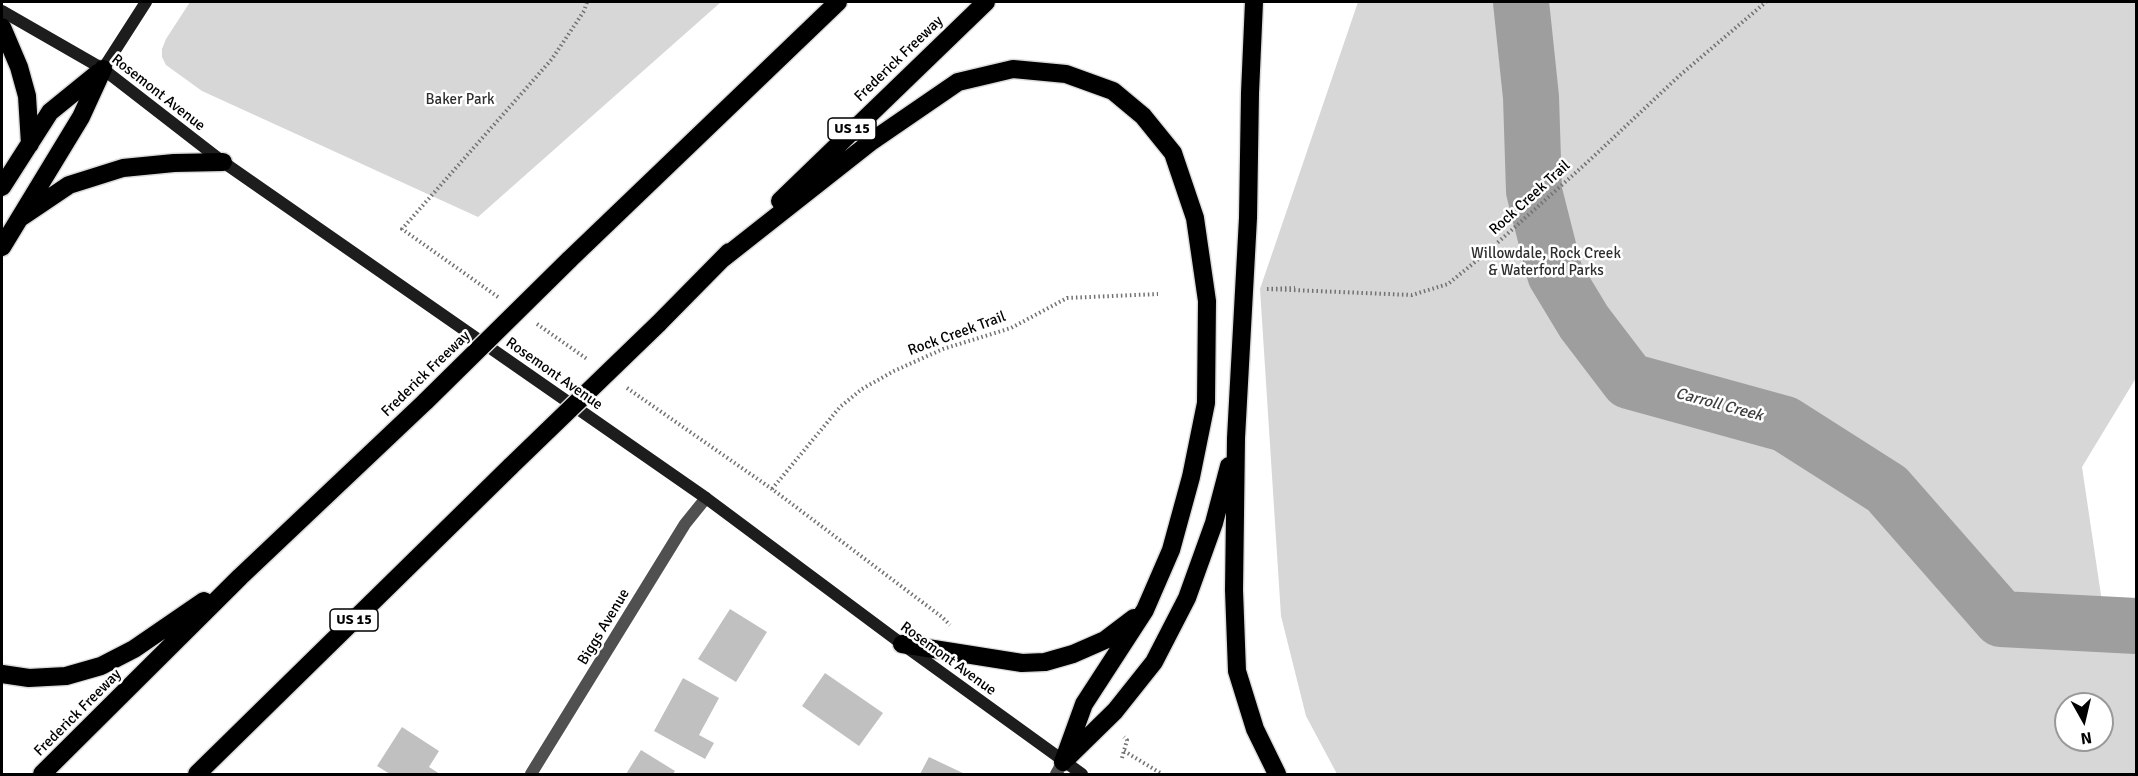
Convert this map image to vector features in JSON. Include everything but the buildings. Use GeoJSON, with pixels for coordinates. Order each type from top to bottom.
{"type":"FeatureCollection","features":[{"type":"Feature","properties":{"kind":"highway","name":"Frederick Freeway"},"geometry":{"type":"LineString","coordinates":[[42,774],[240,577],[426,401],[569,260],[838,2]]}},
{"type":"Feature","properties":{"kind":"highway","name":"Frederick Freeway"},"geometry":{"type":"LineString","coordinates":[[197,774],[658,324],[839,142],[986,2]]}},
{"type":"Feature","properties":{"kind":"highway"},"geometry":{"type":"LineString","coordinates":[[1254,2],[1248,218],[1236,438],[1234,590],[1237,671],[1255,729],[1276,774]]}},
{"type":"Feature","properties":{"kind":"highway"},"geometry":{"type":"LineString","coordinates":[[2,27],[19,67],[27,96],[30,144]]}},
{"type":"Feature","properties":{"kind":"highway"},"geometry":{"type":"LineString","coordinates":[[2,187],[50,112],[103,69]]}},
{"type":"Feature","properties":{"kind":"highway"},"geometry":{"type":"LineString","coordinates":[[2,247],[81,117],[103,69]]}},
{"type":"Feature","properties":{"kind":"highway"},"geometry":{"type":"LineString","coordinates":[[721,260],[872,141],[958,82],[1013,69],[1066,74],[1113,91],[1143,116],[1173,153],[1195,218],[1207,301],[1206,403],[1191,477],[1171,550],[1145,610],[1084,704],[1059,768]]}},
{"type":"Feature","properties":{"kind":"highway"},"geometry":{"type":"LineString","coordinates":[[20,218],[69,185],[123,168],[174,163],[223,162]]}},
{"type":"Feature","properties":{"kind":"highway"},"geometry":{"type":"LineString","coordinates":[[1059,768],[1116,711],[1154,662],[1187,598],[1214,523],[1236,438]]}},
{"type":"Feature","properties":{"kind":"highway"},"geometry":{"type":"LineString","coordinates":[[2,674],[29,678],[66,676],[101,666],[134,649],[240,577]]}},
{"type":"Feature","properties":{"kind":"highway"},"geometry":{"type":"LineString","coordinates":[[902,644],[1022,663],[1045,662],[1105,640],[1145,610]]}},
{"type":"Feature","properties":{"kind":"main road"},"geometry":{"type":"LineString","coordinates":[[103,69],[146,2]]}},
{"type":"Feature","properties":{"kind":"main road","name":"Rosemont Avenue"},"geometry":{"type":"LineString","coordinates":[[2,11],[103,69],[223,162],[706,498],[902,644],[1059,768],[1082,774]]}},
{"type":"Feature","properties":{"kind":"street","name":"Biggs Avenue"},"geometry":{"type":"LineString","coordinates":[[531,774],[685,524],[706,498]]}},
{"type":"Feature","properties":{"kind":"path"},"geometry":{"type":"LineString","coordinates":[[499,298],[402,229],[552,59],[584,11],[587,2]]}},
{"type":"Feature","properties":{"kind":"path","name":"Rock Creek Trail"},"geometry":{"type":"LineString","coordinates":[[1295,288],[1260,289],[1412,295],[1448,284],[1593,157],[1679,76],[1766,2]]}},
{"type":"Feature","properties":{"kind":"path","name":"Rock Creek Trail"},"geometry":{"type":"LineString","coordinates":[[772,489],[840,407],[862,389],[894,371],[943,349],[1011,328],[1067,298],[1158,294]]}},
{"type":"Feature","properties":{"kind":"path"},"geometry":{"type":"LineString","coordinates":[[528,318],[597,366]]}},
{"type":"Feature","properties":{"kind":"path"},"geometry":{"type":"LineString","coordinates":[[626,387],[772,489],[942,617]]}},
{"type":"Feature","properties":{"kind":"path"},"geometry":{"type":"LineString","coordinates":[[1119,734],[1127,740],[1122,758]]}},
{"type":"Feature","properties":{"kind":"path"},"geometry":{"type":"LineString","coordinates":[[1124,751],[1162,774]]}},
{"type":"Feature","properties":{"kind":"green space","name":"Baker Park"},"geometry":{"type":"Polygon","coordinates":[[[190,2],[721,2],[478,217],[202,91],[166,65],[162,57],[162,49],[190,2]]]}},
{"type":"Feature","properties":{"kind":"green space","name":"Willowdale, Rock Creek & Waterford Parks"},"geometry":{"type":"Polygon","coordinates":[[[1358,2],[2136,2],[2136,378],[2082,467],[2102,602],[2136,608],[2136,774],[1337,774],[1306,716],[1281,616],[1260,289],[1358,2]]]}},
{"type":"Feature","properties":{"kind":"waterway","name":"Carroll Creek"},"geometry":{"type":"LineString","coordinates":[[1521,2],[1531,97],[1534,191],[1555,274],[1584,322],[1629,381],[1785,424],[1887,489],[2001,619],[2136,626]]}}]}
